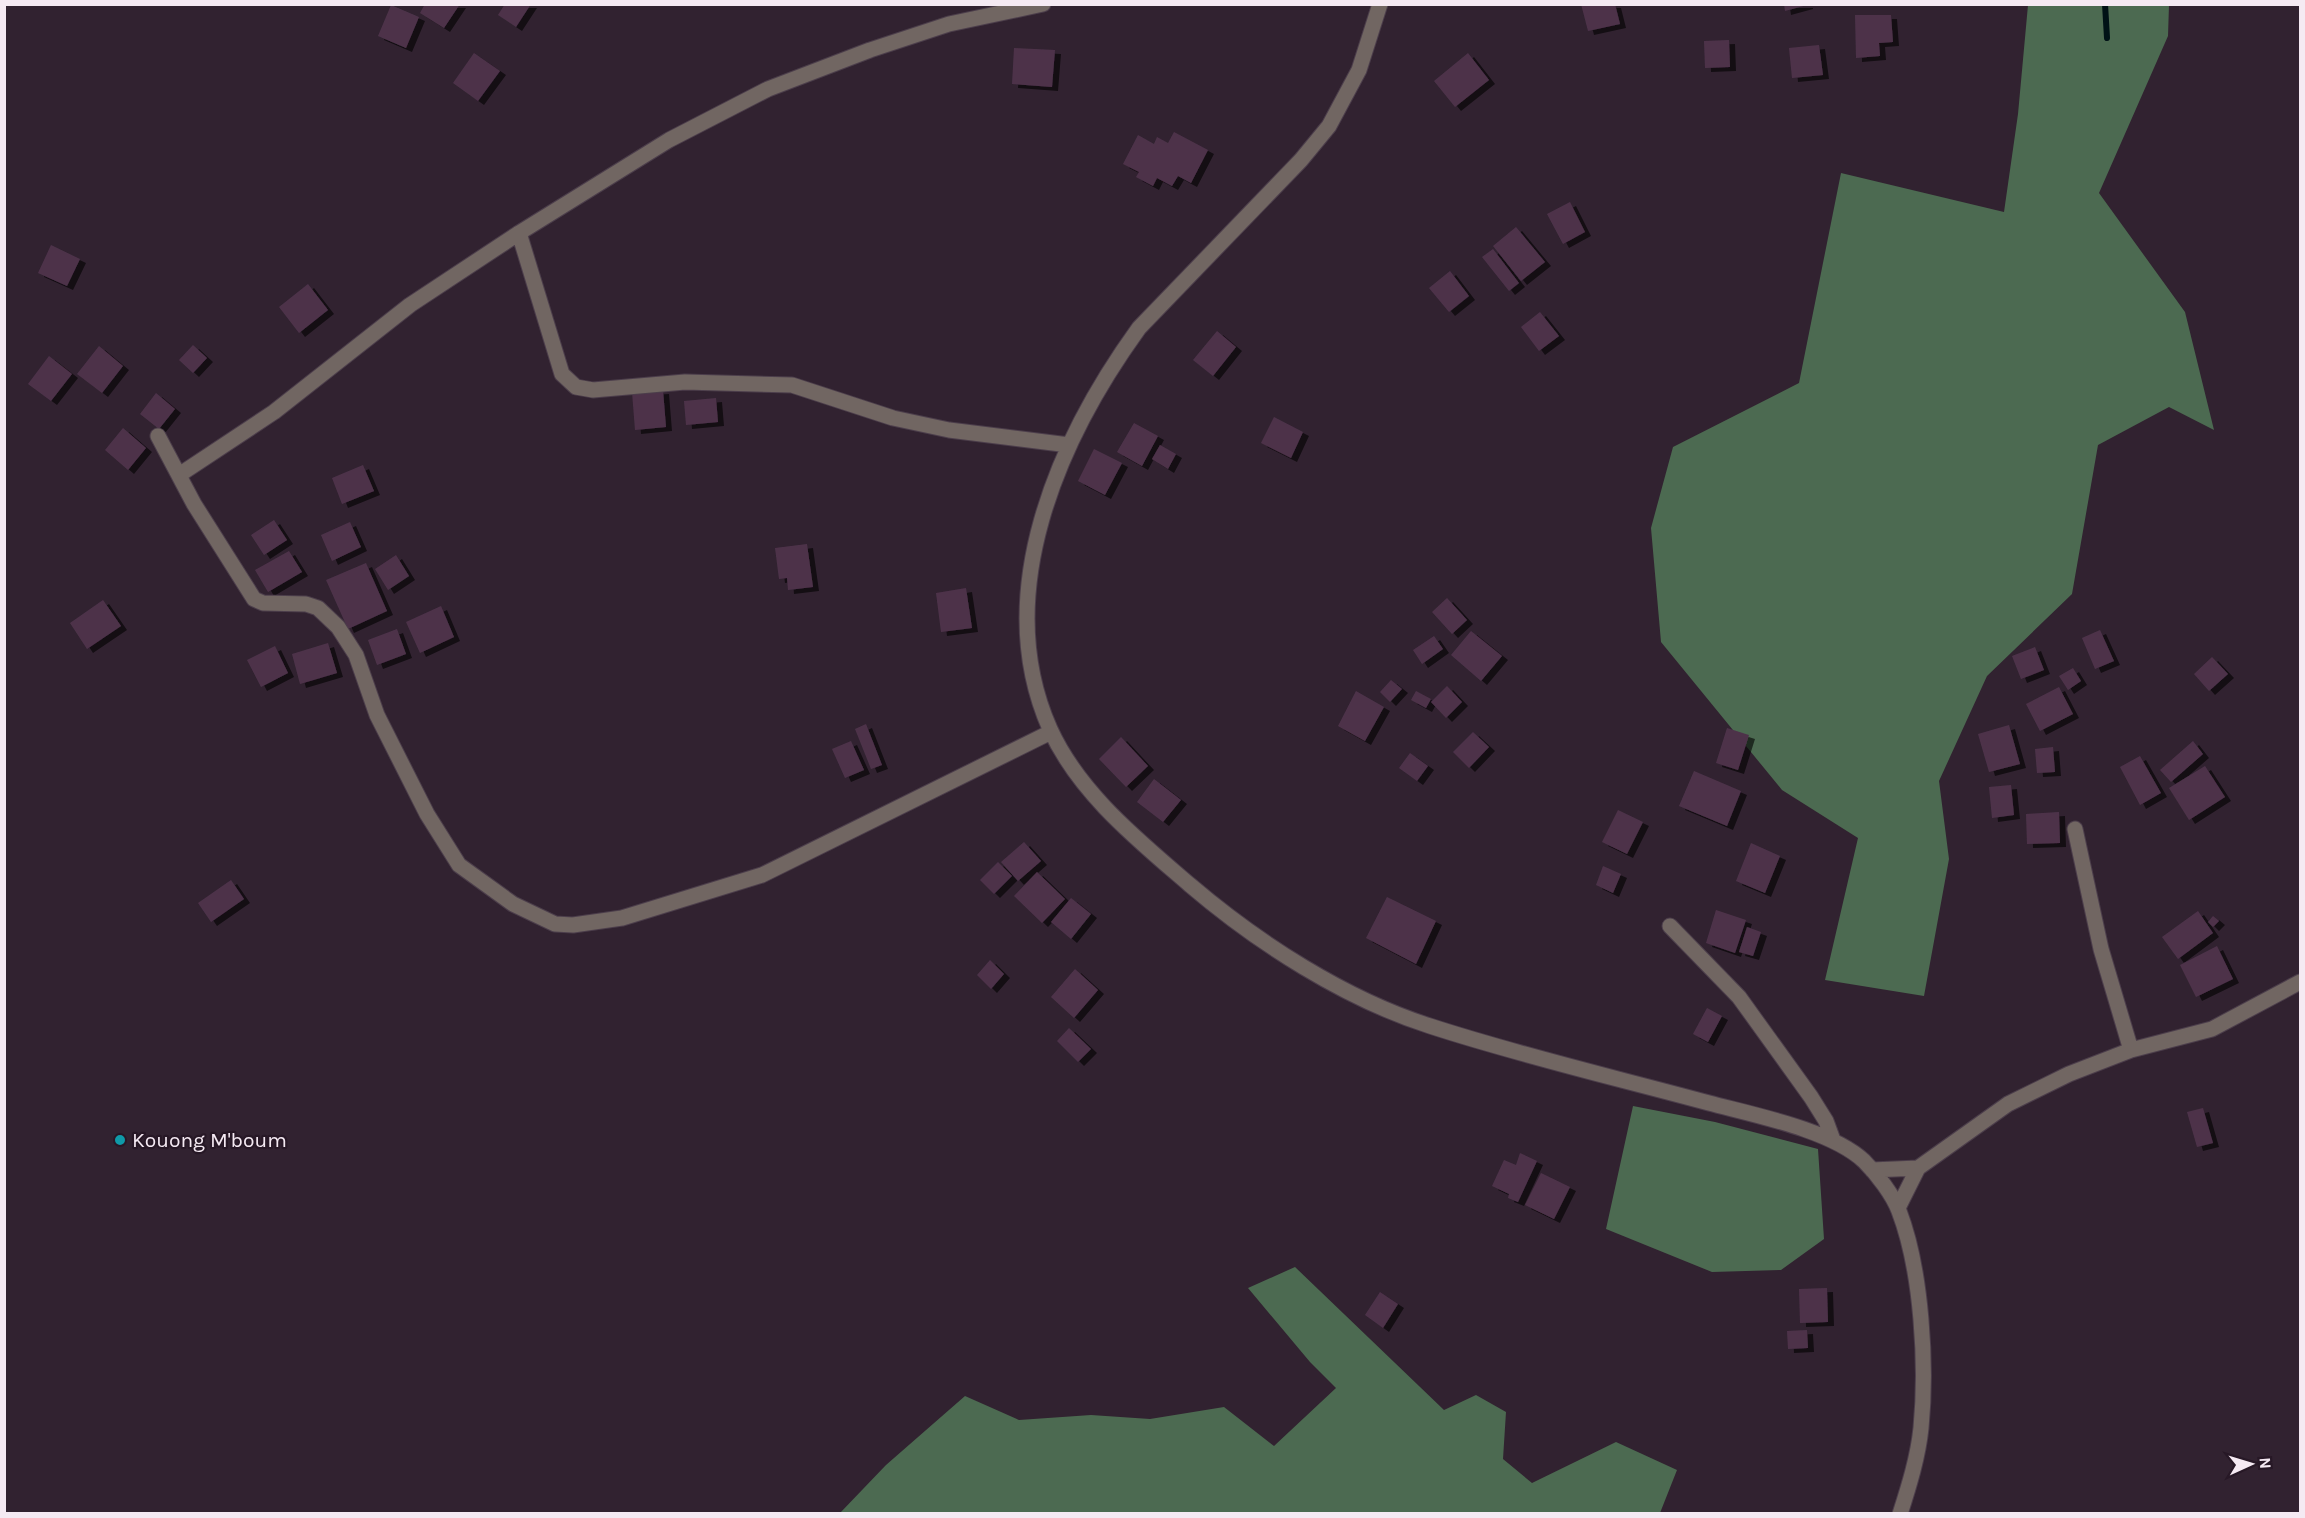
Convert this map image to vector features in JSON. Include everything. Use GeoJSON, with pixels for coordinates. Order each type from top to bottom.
{"type":"FeatureCollection","features":[{"type":"Feature","properties":{"kind":"street"},"geometry":{"type":"LineString","coordinates":[[179,475],[274,412],[410,304],[519,232],[669,140],[768,89],[922,33],[986,15],[1043,4]]}},
{"type":"Feature","properties":{"kind":"street"},"geometry":{"type":"LineString","coordinates":[[1380,4],[1359,70],[1329,126],[1301,160],[1139,328],[1122,351],[1069,445],[1041,525],[1028,583],[1026,628],[1033,680],[1052,732],[1087,787],[1115,818],[1210,902],[1283,953],[1372,1004],[1471,1039],[1833,1140],[1849,1149],[1872,1170],[1898,1208],[1914,1278],[1921,1323],[1923,1380],[1920,1431],[1900,1514]]}},
{"type":"Feature","properties":{"kind":"street"},"geometry":{"type":"LineString","coordinates":[[519,232],[562,374],[576,387],[593,390],[685,382],[792,385],[893,418],[949,430],[1069,445]]}},
{"type":"Feature","properties":{"kind":"street"},"geometry":{"type":"LineString","coordinates":[[158,436],[224,553],[254,599],[263,603],[306,604],[318,608],[338,627],[356,655],[377,715],[427,814],[459,865],[513,904],[555,924],[573,925],[622,918],[762,875],[1052,732]]}},
{"type":"Feature","properties":{"kind":"street"},"geometry":{"type":"LineString","coordinates":[[2075,829],[2101,949],[2131,1050]]}},
{"type":"Feature","properties":{"kind":"street"},"geometry":{"type":"LineString","coordinates":[[1670,926],[1739,997],[1811,1097],[1826,1121],[1833,1140]]}},
{"type":"Feature","properties":{"kind":"street"},"geometry":{"type":"LineString","coordinates":[[1898,1208],[1918,1168],[2008,1104],[2069,1074],[2131,1050],[2212,1029],[2301,982]]}},
{"type":"Feature","properties":{"kind":"street"},"geometry":{"type":"LineString","coordinates":[[1872,1170],[1918,1168]]}},
{"type":"Feature","properties":{"kind":"green space"},"geometry":{"type":"Polygon","coordinates":[[[2028,5],[2169,5],[2168,36],[2099,193],[2185,312],[2214,430],[2169,407],[2098,445],[2072,594],[1987,676],[1939,781],[1949,859],[1924,996],[1825,980],[1858,838],[1782,790],[1661,642],[1651,528],[1673,447],[1799,383],[1841,173],[2004,212],[2018,114],[2028,5]]]}},
{"type":"Feature","properties":{"kind":"green space"},"geometry":{"type":"Polygon","coordinates":[[[1633,1106],[1715,1122],[1818,1149],[1824,1239],[1781,1270],[1712,1272],[1606,1229],[1633,1106]]]}},
{"type":"Feature","properties":{"kind":"green space"},"geometry":{"type":"Polygon","coordinates":[[[1295,1267],[1444,1410],[1476,1395],[1506,1412],[1503,1459],[1532,1483],[1616,1442],[1677,1470],[1660,1513],[840,1513],[886,1465],[965,1396],[1019,1420],[1091,1415],[1150,1419],[1224,1407],[1274,1446],[1336,1388],[1310,1362],[1248,1288],[1295,1267]]]}},
{"type":"Feature","properties":{"kind":"building"},"geometry":{"type":"Polygon","coordinates":[[[425,4],[460,4],[444,28],[420,13],[425,4]]]}},
{"type":"Feature","properties":{"kind":"building"},"geometry":{"type":"Polygon","coordinates":[[[505,4],[531,4],[516,27],[498,15],[505,4]]]}},
{"type":"Feature","properties":{"kind":"building"},"geometry":{"type":"Polygon","coordinates":[[[1581,4],[1615,4],[1620,24],[1588,31],[1581,4]]]}},
{"type":"Feature","properties":{"kind":"building"},"geometry":{"type":"Polygon","coordinates":[[[1784,4],[1807,4],[1807,5],[1785,11],[1784,4]]]}},
{"type":"Feature","properties":{"kind":"building"},"geometry":{"type":"Polygon","coordinates":[[[391,5],[419,17],[406,48],[378,36],[391,5]]]}},
{"type":"Feature","properties":{"kind":"building"},"geometry":{"type":"Polygon","coordinates":[[[1855,15],[1891,15],[1893,42],[1879,43],[1880,56],[1856,58],[1855,15]]]}},
{"type":"Feature","properties":{"kind":"building"},"geometry":{"type":"Polygon","coordinates":[[[1729,40],[1730,67],[1705,68],[1704,41],[1729,40]]]}},
{"type":"Feature","properties":{"kind":"building"},"geometry":{"type":"Polygon","coordinates":[[[1819,45],[1823,75],[1792,78],[1789,48],[1819,45]]]}},
{"type":"Feature","properties":{"kind":"building"},"geometry":{"type":"Polygon","coordinates":[[[1014,48],[1055,50],[1052,87],[1012,84],[1014,48]]]}},
{"type":"Feature","properties":{"kind":"building"},"geometry":{"type":"Polygon","coordinates":[[[474,53],[500,71],[478,101],[453,83],[474,53]]]}},
{"type":"Feature","properties":{"kind":"building"},"geometry":{"type":"Polygon","coordinates":[[[1468,53],[1489,80],[1455,107],[1434,81],[1468,53]]]}},
{"type":"Feature","properties":{"kind":"building"},"geometry":{"type":"Polygon","coordinates":[[[1174,132],[1208,150],[1191,183],[1178,176],[1172,186],[1157,178],[1153,186],[1136,177],[1139,172],[1123,164],[1138,135],[1154,144],[1157,137],[1168,143],[1174,132]]]}},
{"type":"Feature","properties":{"kind":"building"},"geometry":{"type":"Polygon","coordinates":[[[1570,202],[1585,232],[1563,244],[1547,214],[1570,202]]]}},
{"type":"Feature","properties":{"kind":"building"},"geometry":{"type":"Polygon","coordinates":[[[1516,227],[1545,262],[1521,281],[1493,246],[1516,227]]]}},
{"type":"Feature","properties":{"kind":"building"},"geometry":{"type":"Polygon","coordinates":[[[51,245],[80,259],[67,286],[38,273],[51,245]]]}},
{"type":"Feature","properties":{"kind":"building"},"geometry":{"type":"Polygon","coordinates":[[[1493,249],[1519,283],[1509,291],[1482,257],[1493,249]]]}},
{"type":"Feature","properties":{"kind":"building"},"geometry":{"type":"Polygon","coordinates":[[[1450,271],[1469,296],[1449,312],[1429,288],[1450,271]]]}},
{"type":"Feature","properties":{"kind":"building"},"geometry":{"type":"Polygon","coordinates":[[[308,284],[328,310],[299,333],[279,307],[308,284]]]}},
{"type":"Feature","properties":{"kind":"building"},"geometry":{"type":"Polygon","coordinates":[[[1540,312],[1559,336],[1539,351],[1521,327],[1540,312]]]}},
{"type":"Feature","properties":{"kind":"building"},"geometry":{"type":"Polygon","coordinates":[[[1217,331],[1236,347],[1213,376],[1193,360],[1217,331]]]}},
{"type":"Feature","properties":{"kind":"building"},"geometry":{"type":"Polygon","coordinates":[[[193,345],[207,358],[193,373],[179,360],[193,345]]]}},
{"type":"Feature","properties":{"kind":"building"},"geometry":{"type":"Polygon","coordinates":[[[99,346],[123,366],[102,393],[77,374],[99,346]]]}},
{"type":"Feature","properties":{"kind":"building"},"geometry":{"type":"Polygon","coordinates":[[[49,356],[72,374],[51,401],[28,384],[49,356]]]}},
{"type":"Feature","properties":{"kind":"building"},"geometry":{"type":"Polygon","coordinates":[[[663,390],[666,427],[635,430],[632,392],[663,390]]]}},
{"type":"Feature","properties":{"kind":"building"},"geometry":{"type":"Polygon","coordinates":[[[156,393],[175,409],[159,429],[140,414],[156,393]]]}},
{"type":"Feature","properties":{"kind":"building"},"geometry":{"type":"Polygon","coordinates":[[[716,398],[718,422],[686,425],[684,401],[716,398]]]}},
{"type":"Feature","properties":{"kind":"building"},"geometry":{"type":"Polygon","coordinates":[[[1274,417],[1303,432],[1291,458],[1261,443],[1274,417]]]}},
{"type":"Feature","properties":{"kind":"building"},"geometry":{"type":"Polygon","coordinates":[[[1134,423],[1158,436],[1142,466],[1117,452],[1134,423]]]}},
{"type":"Feature","properties":{"kind":"building"},"geometry":{"type":"Polygon","coordinates":[[[123,428],[146,448],[128,470],[105,450],[123,428]]]}},
{"type":"Feature","properties":{"kind":"building"},"geometry":{"type":"Polygon","coordinates":[[[1160,445],[1176,454],[1168,469],[1152,459],[1160,445]]]}},
{"type":"Feature","properties":{"kind":"building"},"geometry":{"type":"Polygon","coordinates":[[[1094,449],[1122,463],[1105,495],[1078,481],[1094,449]]]}},
{"type":"Feature","properties":{"kind":"building"},"geometry":{"type":"Polygon","coordinates":[[[363,465],[374,491],[342,504],[332,478],[363,465]]]}},
{"type":"Feature","properties":{"kind":"building"},"geometry":{"type":"Polygon","coordinates":[[[274,520],[287,540],[264,555],[251,535],[274,520]]]}},
{"type":"Feature","properties":{"kind":"building"},"geometry":{"type":"Polygon","coordinates":[[[350,522],[361,547],[332,561],[321,535],[350,522]]]}},
{"type":"Feature","properties":{"kind":"building"},"geometry":{"type":"Polygon","coordinates":[[[807,544],[813,587],[788,590],[787,578],[779,579],[775,548],[807,544]]]}},
{"type":"Feature","properties":{"kind":"building"},"geometry":{"type":"Polygon","coordinates":[[[289,551],[302,572],[268,592],[255,570],[289,551]]]}},
{"type":"Feature","properties":{"kind":"building"},"geometry":{"type":"Polygon","coordinates":[[[396,555],[409,576],[388,590],[375,569],[396,555]]]}},
{"type":"Feature","properties":{"kind":"building"},"geometry":{"type":"Polygon","coordinates":[[[366,563],[387,611],[348,629],[326,580],[366,563]]]}},
{"type":"Feature","properties":{"kind":"building"},"geometry":{"type":"Polygon","coordinates":[[[966,588],[972,628],[941,632],[936,593],[966,588]]]}},
{"type":"Feature","properties":{"kind":"building"},"geometry":{"type":"Polygon","coordinates":[[[1447,598],[1467,620],[1452,634],[1432,612],[1447,598]]]}},
{"type":"Feature","properties":{"kind":"building"},"geometry":{"type":"Polygon","coordinates":[[[103,600],[121,626],[87,649],[70,623],[103,600]]]}},
{"type":"Feature","properties":{"kind":"building"},"geometry":{"type":"Polygon","coordinates":[[[441,606],[454,637],[420,653],[406,622],[441,606]]]}},
{"type":"Feature","properties":{"kind":"building"},"geometry":{"type":"Polygon","coordinates":[[[397,629],[406,654],[377,665],[368,640],[397,629]]]}},
{"type":"Feature","properties":{"kind":"building"},"geometry":{"type":"Polygon","coordinates":[[[2100,630],[2114,661],[2095,669],[2082,638],[2100,630]]]}},
{"type":"Feature","properties":{"kind":"building"},"geometry":{"type":"Polygon","coordinates":[[[1471,631],[1502,656],[1481,681],[1451,655],[1471,631]]]}},
{"type":"Feature","properties":{"kind":"building"},"geometry":{"type":"Polygon","coordinates":[[[1434,636],[1443,649],[1422,664],[1413,650],[1434,636]]]}},
{"type":"Feature","properties":{"kind":"building"},"geometry":{"type":"Polygon","coordinates":[[[328,643],[337,673],[300,684],[292,654],[328,643]]]}},
{"type":"Feature","properties":{"kind":"building"},"geometry":{"type":"Polygon","coordinates":[[[275,646],[288,673],[261,687],[247,660],[275,646]]]}},
{"type":"Feature","properties":{"kind":"building"},"geometry":{"type":"Polygon","coordinates":[[[2035,647],[2044,670],[2021,679],[2012,656],[2035,647]]]}},
{"type":"Feature","properties":{"kind":"building"},"geometry":{"type":"Polygon","coordinates":[[[2212,657],[2228,674],[2209,691],[2194,674],[2212,657]]]}},
{"type":"Feature","properties":{"kind":"building"},"geometry":{"type":"Polygon","coordinates":[[[2073,668],[2081,681],[2068,690],[2059,676],[2073,668]]]}},
{"type":"Feature","properties":{"kind":"building"},"geometry":{"type":"Polygon","coordinates":[[[1391,680],[1402,689],[1390,702],[1380,692],[1391,680]]]}},
{"type":"Feature","properties":{"kind":"building"},"geometry":{"type":"Polygon","coordinates":[[[1447,686],[1462,702],[1446,718],[1431,702],[1447,686]]]}},
{"type":"Feature","properties":{"kind":"building"},"geometry":{"type":"Polygon","coordinates":[[[2059,687],[2073,714],[2040,731],[2026,704],[2059,687]]]}},
{"type":"Feature","properties":{"kind":"building"},"geometry":{"type":"Polygon","coordinates":[[[1356,691],[1384,707],[1365,741],[1338,726],[1356,691]]]}},
{"type":"Feature","properties":{"kind":"building"},"geometry":{"type":"Polygon","coordinates":[[[1416,691],[1431,699],[1426,708],[1411,700],[1416,691]]]}},
{"type":"Feature","properties":{"kind":"building"},"geometry":{"type":"Polygon","coordinates":[[[866,724],[882,765],[871,769],[855,729],[866,724]]]}},
{"type":"Feature","properties":{"kind":"building"},"geometry":{"type":"Polygon","coordinates":[[[2009,725],[2020,764],[1989,772],[1978,734],[2009,725]]]}},
{"type":"Feature","properties":{"kind":"building"},"geometry":{"type":"Polygon","coordinates":[[[1727,728],[1749,735],[1738,770],[1716,763],[1727,728]]]}},
{"type":"Feature","properties":{"kind":"building"},"geometry":{"type":"Polygon","coordinates":[[[1473,732],[1489,747],[1469,768],[1453,752],[1473,732]]]}},
{"type":"Feature","properties":{"kind":"building"},"geometry":{"type":"Polygon","coordinates":[[[1121,737],[1148,766],[1126,787],[1099,759],[1121,737]]]}},
{"type":"Feature","properties":{"kind":"building"},"geometry":{"type":"Polygon","coordinates":[[[851,741],[864,770],[845,778],[832,749],[851,741]]]}},
{"type":"Feature","properties":{"kind":"building"},"geometry":{"type":"Polygon","coordinates":[[[2193,741],[2203,754],[2171,782],[2160,770],[2193,741]]]}},
{"type":"Feature","properties":{"kind":"building"},"geometry":{"type":"Polygon","coordinates":[[[2053,747],[2055,772],[2037,773],[2035,749],[2053,747]]]}},
{"type":"Feature","properties":{"kind":"building"},"geometry":{"type":"Polygon","coordinates":[[[1410,753],[1428,766],[1417,781],[1399,768],[1410,753]]]}},
{"type":"Feature","properties":{"kind":"building"},"geometry":{"type":"Polygon","coordinates":[[[2140,756],[2161,793],[2140,805],[2120,767],[2140,756]]]}},
{"type":"Feature","properties":{"kind":"building"},"geometry":{"type":"Polygon","coordinates":[[[2205,766],[2225,797],[2189,820],[2169,788],[2205,766]]]}},
{"type":"Feature","properties":{"kind":"building"},"geometry":{"type":"Polygon","coordinates":[[[1694,771],[1741,791],[1727,826],[1679,806],[1694,771]]]}},
{"type":"Feature","properties":{"kind":"building"},"geometry":{"type":"Polygon","coordinates":[[[1154,779],[1181,800],[1163,822],[1137,802],[1154,779]]]}},
{"type":"Feature","properties":{"kind":"building"},"geometry":{"type":"Polygon","coordinates":[[[2011,785],[2014,815],[1992,818],[1989,787],[2011,785]]]}},
{"type":"Feature","properties":{"kind":"building"},"geometry":{"type":"Polygon","coordinates":[[[1618,810],[1643,822],[1627,854],[1602,842],[1618,810]]]}},
{"type":"Feature","properties":{"kind":"building"},"geometry":{"type":"Polygon","coordinates":[[[2059,812],[2060,843],[2027,844],[2026,814],[2059,812]]]}},
{"type":"Feature","properties":{"kind":"building"},"geometry":{"type":"Polygon","coordinates":[[[1024,842],[1041,861],[1018,881],[1001,862],[1024,842]]]}},
{"type":"Feature","properties":{"kind":"building"},"geometry":{"type":"Polygon","coordinates":[[[1751,843],[1780,856],[1765,893],[1736,881],[1751,843]]]}},
{"type":"Feature","properties":{"kind":"building"},"geometry":{"type":"Polygon","coordinates":[[[998,862],[1012,876],[994,894],[980,880],[998,862]]]}},
{"type":"Feature","properties":{"kind":"building"},"geometry":{"type":"Polygon","coordinates":[[[1603,866],[1621,874],[1613,893],[1596,885],[1603,866]]]}},
{"type":"Feature","properties":{"kind":"building"},"geometry":{"type":"Polygon","coordinates":[[[1037,872],[1065,899],[1042,923],[1014,896],[1037,872]]]}},
{"type":"Feature","properties":{"kind":"building"},"geometry":{"type":"Polygon","coordinates":[[[231,880],[244,899],[211,922],[198,903],[231,880]]]}},
{"type":"Feature","properties":{"kind":"building"},"geometry":{"type":"Polygon","coordinates":[[[1387,897],[1436,921],[1416,964],[1366,938],[1387,897]]]}},
{"type":"Feature","properties":{"kind":"building"},"geometry":{"type":"Polygon","coordinates":[[[1071,898],[1091,914],[1071,939],[1051,922],[1071,898]]]}},
{"type":"Feature","properties":{"kind":"building"},"geometry":{"type":"Polygon","coordinates":[[[1716,910],[1746,920],[1735,953],[1706,943],[1716,910]]]}},
{"type":"Feature","properties":{"kind":"building"},"geometry":{"type":"Polygon","coordinates":[[[2198,911],[2213,933],[2178,959],[2162,937],[2198,911]]]}},
{"type":"Feature","properties":{"kind":"building"},"geometry":{"type":"Polygon","coordinates":[[[2213,916],[2219,921],[2213,927],[2208,922],[2213,916]]]}},
{"type":"Feature","properties":{"kind":"building"},"geometry":{"type":"Polygon","coordinates":[[[1747,927],[1761,932],[1753,956],[1739,952],[1747,927]]]}},
{"type":"Feature","properties":{"kind":"building"},"geometry":{"type":"Polygon","coordinates":[[[2217,946],[2233,979],[2196,997],[2180,965],[2217,946]]]}},
{"type":"Feature","properties":{"kind":"building"},"geometry":{"type":"Polygon","coordinates":[[[990,960],[1004,974],[991,989],[977,975],[990,960]]]}},
{"type":"Feature","properties":{"kind":"building"},"geometry":{"type":"Polygon","coordinates":[[[1075,969],[1098,990],[1074,1018],[1051,997],[1075,969]]]}},
{"type":"Feature","properties":{"kind":"building"},"geometry":{"type":"Polygon","coordinates":[[[1707,1008],[1722,1016],[1708,1042],[1693,1034],[1707,1008]]]}},
{"type":"Feature","properties":{"kind":"building"},"geometry":{"type":"Polygon","coordinates":[[[1069,1028],[1091,1049],[1078,1062],[1057,1041],[1069,1028]]]}},
{"type":"Feature","properties":{"kind":"building"},"geometry":{"type":"Polygon","coordinates":[[[2203,1108],[2213,1143],[2197,1147],[2187,1112],[2203,1108]]]}},
{"type":"Feature","properties":{"kind":"building"},"geometry":{"type":"Polygon","coordinates":[[[1520,1153],[1537,1161],[1518,1202],[1508,1198],[1509,1194],[1492,1186],[1504,1160],[1516,1165],[1520,1153]]]}},
{"type":"Feature","properties":{"kind":"building"},"geometry":{"type":"Polygon","coordinates":[[[1541,1173],[1570,1187],[1554,1219],[1525,1205],[1541,1173]]]}},
{"type":"Feature","properties":{"kind":"building"},"geometry":{"type":"Polygon","coordinates":[[[1827,1288],[1828,1322],[1800,1323],[1799,1289],[1827,1288]]]}},
{"type":"Feature","properties":{"kind":"building"},"geometry":{"type":"Polygon","coordinates":[[[1380,1292],[1398,1304],[1383,1328],[1365,1315],[1380,1292]]]}},
{"type":"Feature","properties":{"kind":"building"},"geometry":{"type":"Polygon","coordinates":[[[1807,1330],[1808,1348],[1788,1349],[1787,1331],[1807,1330]]]}},
{"type":"Feature","properties":{"kind":"waterway"},"geometry":{"type":"LineString","coordinates":[[2105,4],[2107,38]]}},
{"type":"Feature","properties":{"kind":"place","name":"Kouong M'boum"},"geometry":{"type":"Point","coordinates":[120,1140]}}]}
